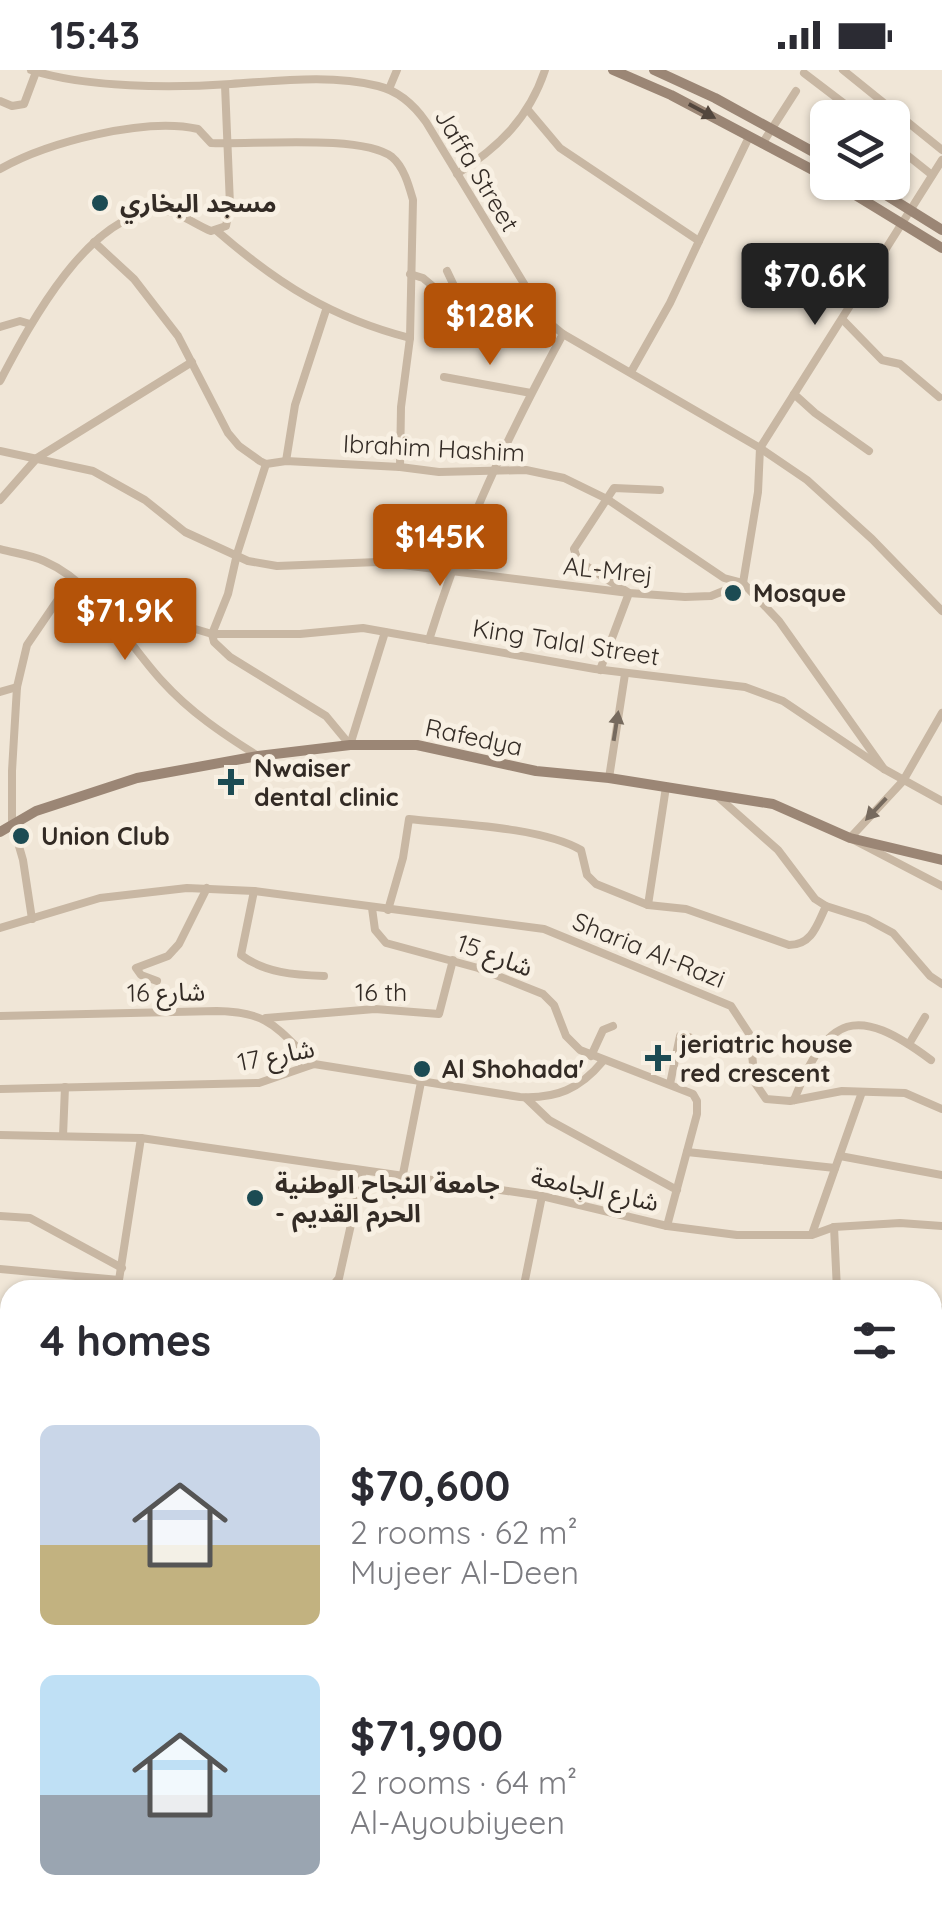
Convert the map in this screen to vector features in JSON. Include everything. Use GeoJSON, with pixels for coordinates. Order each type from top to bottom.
{"type":"FeatureCollection","features":[{"type":"Feature","properties":{"kind":"main road"},"geometry":{"type":"LineString","coordinates":[[614,70],[671,95],[810,169]]}},
{"type":"Feature","properties":{"kind":"main road"},"geometry":{"type":"LineString","coordinates":[[654,70],[675,75],[810,150]]}},
{"type":"Feature","properties":{"kind":"main road"},"geometry":{"type":"LineString","coordinates":[[862,200],[942,248]]}},
{"type":"Feature","properties":{"kind":"main road"},"geometry":{"type":"LineString","coordinates":[[894,200],[942,230]]}},
{"type":"Feature","properties":{"kind":"main road","name":"Rafedya"},"geometry":{"type":"LineString","coordinates":[[0,832],[6,823],[138,778],[258,756],[350,745],[416,744],[536,770],[773,804],[850,838],[942,860]]}},
{"type":"Feature","properties":{"kind":"street"},"geometry":{"type":"LineString","coordinates":[[74,82],[76,70]]}},
{"type":"Feature","properties":{"kind":"street"},"geometry":{"type":"LineString","coordinates":[[263,70],[264,82]]}},
{"type":"Feature","properties":{"kind":"street"},"geometry":{"type":"LineString","coordinates":[[0,101],[12,106],[24,104],[34,71],[74,82],[345,82],[389,90],[398,70]]}},
{"type":"Feature","properties":{"kind":"street"},"geometry":{"type":"LineString","coordinates":[[457,174],[508,135],[528,110],[545,70]]}},
{"type":"Feature","properties":{"kind":"street"},"geometry":{"type":"LineString","coordinates":[[843,70],[942,150]]}},
{"type":"Feature","properties":{"kind":"street"},"geometry":{"type":"LineString","coordinates":[[804,73],[839,100]]}},
{"type":"Feature","properties":{"kind":"street"},"geometry":{"type":"LineString","coordinates":[[217,231],[229,221],[225,85]]}},
{"type":"Feature","properties":{"kind":"street","name":"Jaffa Street"},"geometry":{"type":"LineString","coordinates":[[389,90],[422,115],[536,308],[563,334],[760,448],[807,480],[942,611]]}},
{"type":"Feature","properties":{"kind":"street"},"geometry":{"type":"LineString","coordinates":[[762,144],[796,91]]}},
{"type":"Feature","properties":{"kind":"street"},"geometry":{"type":"LineString","coordinates":[[528,110],[560,148],[699,241]]}},
{"type":"Feature","properties":{"kind":"street"},"geometry":{"type":"LineString","coordinates":[[0,168],[42,150],[158,124],[198,129],[211,143],[322,144],[367,148],[391,156],[408,182],[413,200],[410,338],[401,407],[400,467]]}},
{"type":"Feature","properties":{"kind":"street"},"geometry":{"type":"LineString","coordinates":[[631,372],[670,303],[750,137]]}},
{"type":"Feature","properties":{"kind":"street"},"geometry":{"type":"LineString","coordinates":[[910,157],[932,175]]}},
{"type":"Feature","properties":{"kind":"street"},"geometry":{"type":"LineString","coordinates":[[742,582],[758,492],[760,448],[942,160]]}},
{"type":"Feature","properties":{"kind":"street"},"geometry":{"type":"LineString","coordinates":[[0,381],[30,324],[94,242],[140,215],[154,212],[176,213],[206,230],[217,231],[251,261],[326,310],[369,328],[410,338]]}},
{"type":"Feature","properties":{"kind":"street"},"geometry":{"type":"LineString","coordinates":[[94,242],[134,279],[178,336],[228,433],[245,452],[266,464],[228,594],[212,634],[214,642],[230,657],[326,716],[350,745]]}},
{"type":"Feature","properties":{"kind":"street"},"geometry":{"type":"LineString","coordinates":[[410,274],[423,278],[448,299],[455,297],[456,290],[447,271]]}},
{"type":"Feature","properties":{"kind":"street"},"geometry":{"type":"LineString","coordinates":[[286,461],[295,405],[326,310]]}},
{"type":"Feature","properties":{"kind":"street"},"geometry":{"type":"LineString","coordinates":[[843,320],[882,360],[900,364],[940,397]]}},
{"type":"Feature","properties":{"kind":"street"},"geometry":{"type":"LineString","coordinates":[[0,327],[20,321],[30,324]]}},
{"type":"Feature","properties":{"kind":"street"},"geometry":{"type":"LineString","coordinates":[[429,640],[450,571],[491,471],[563,334]]}},
{"type":"Feature","properties":{"kind":"street"},"geometry":{"type":"LineString","coordinates":[[0,500],[37,458],[192,362]]}},
{"type":"Feature","properties":{"kind":"street"},"geometry":{"type":"LineString","coordinates":[[444,377],[531,394]]}},
{"type":"Feature","properties":{"kind":"street"},"geometry":{"type":"LineString","coordinates":[[794,394],[815,414],[868,451]]}},
{"type":"Feature","properties":{"kind":"street","name":"AL-Mrej"},"geometry":{"type":"LineString","coordinates":[[0,451],[93,471],[121,484],[185,532],[248,561],[277,566],[378,562],[629,594],[710,596],[742,582]]}},
{"type":"Feature","properties":{"kind":"street","name":"Ibrahim Hashim"},"geometry":{"type":"LineString","coordinates":[[266,464],[286,461],[439,472],[526,470],[564,478],[606,499],[724,578],[742,582],[779,620],[884,769]]}},
{"type":"Feature","properties":{"kind":"street"},"geometry":{"type":"LineString","coordinates":[[600,670],[629,594],[574,555],[574,550],[614,488],[660,490]]}},
{"type":"Feature","properties":{"kind":"street"},"geometry":{"type":"LineString","coordinates":[[0,549],[45,562],[72,579],[97,600],[161,680],[207,724],[258,756]]}},
{"type":"Feature","properties":{"kind":"street"},"geometry":{"type":"LineString","coordinates":[[32,919],[23,860],[6,823],[17,687],[27,645],[72,579]]}},
{"type":"Feature","properties":{"kind":"street","name":"King Talal Street"},"geometry":{"type":"LineString","coordinates":[[97,600],[212,634],[300,634],[363,628],[625,674],[745,686],[783,701],[903,781],[942,801]]}},
{"type":"Feature","properties":{"kind":"street"},"geometry":{"type":"LineString","coordinates":[[350,745],[385,632]]}},
{"type":"Feature","properties":{"kind":"street"},"geometry":{"type":"LineString","coordinates":[[609,778],[625,674]]}},
{"type":"Feature","properties":{"kind":"street"},"geometry":{"type":"LineString","coordinates":[[0,692],[17,687]]}},
{"type":"Feature","properties":{"kind":"street"},"geometry":{"type":"LineString","coordinates":[[942,713],[903,781],[850,838],[942,886]]}},
{"type":"Feature","properties":{"kind":"street"},"geometry":{"type":"LineString","coordinates":[[648,904],[666,786]]}},
{"type":"Feature","properties":{"kind":"street"},"geometry":{"type":"LineString","coordinates":[[714,794],[778,850],[810,894],[826,906],[885,927],[942,984]]}},
{"type":"Feature","properties":{"kind":"street"},"geometry":{"type":"LineString","coordinates":[[0,928],[123,894],[207,888],[388,910],[409,819],[528,835],[574,846],[583,854],[592,882],[648,904],[686,909],[794,946],[809,939],[826,906]]}},
{"type":"Feature","properties":{"kind":"street"},"geometry":{"type":"LineString","coordinates":[[158,981],[141,975],[136,968],[168,956],[179,944],[207,888]]}},
{"type":"Feature","properties":{"kind":"street"},"geometry":{"type":"LineString","coordinates":[[254,891],[242,955],[252,963],[289,974],[324,976]]}},
{"type":"Feature","properties":{"kind":"street","name":"شارع 15"},"geometry":{"type":"LineString","coordinates":[[372,908],[375,930],[386,944],[453,960],[543,994],[554,1004],[570,1041],[591,1056],[670,1084]]}},
{"type":"Feature","properties":{"kind":"street","name":"Sharia Al-Razi"},"geometry":{"type":"LineString","coordinates":[[388,910],[544,929],[726,1003],[736,1010],[750,1035],[759,1093],[776,1102],[794,1100]]}},
{"type":"Feature","properties":{"kind":"street","name":"16 th"},"geometry":{"type":"LineString","coordinates":[[266,1018],[375,1010],[440,1014],[453,960]]}},
{"type":"Feature","properties":{"kind":"street","name":"شارع 16"},"geometry":{"type":"LineString","coordinates":[[0,1016],[224,1011],[266,1018]]}},
{"type":"Feature","properties":{"kind":"street"},"geometry":{"type":"LineString","coordinates":[[909,1044],[925,1017]]}},
{"type":"Feature","properties":{"kind":"street"},"geometry":{"type":"LineString","coordinates":[[266,1018],[314,1064]]}},
{"type":"Feature","properties":{"kind":"street"},"geometry":{"type":"LineString","coordinates":[[591,1056],[603,1030],[613,1026]]}},
{"type":"Feature","properties":{"kind":"street"},"geometry":{"type":"LineString","coordinates":[[794,1100],[804,1074],[826,1039],[838,1028],[870,1026],[909,1044],[931,1060]]}},
{"type":"Feature","properties":{"kind":"street"},"geometry":{"type":"LineString","coordinates":[[667,1226],[698,1110],[686,1088],[670,1084],[680,1036],[689,1037]]}},
{"type":"Feature","properties":{"kind":"street","name":"شارع 17"},"geometry":{"type":"LineString","coordinates":[[0,1088],[259,1083],[314,1064],[526,1098],[554,1097],[589,1078],[603,1061]]}},
{"type":"Feature","properties":{"kind":"street"},"geometry":{"type":"LineString","coordinates":[[403,1174],[422,1082]]}},
{"type":"Feature","properties":{"kind":"street"},"geometry":{"type":"LineString","coordinates":[[64,1136],[65,1087]]}},
{"type":"Feature","properties":{"kind":"street"},"geometry":{"type":"LineString","coordinates":[[794,1100],[842,1092],[905,1093],[942,1109]]}},
{"type":"Feature","properties":{"kind":"street"},"geometry":{"type":"LineString","coordinates":[[812,1235],[862,1092]]}},
{"type":"Feature","properties":{"kind":"street"},"geometry":{"type":"LineString","coordinates":[[526,1098],[549,1120],[677,1190]]}},
{"type":"Feature","properties":{"kind":"street","name":"شارع الجامعة"},"geometry":{"type":"LineString","coordinates":[[0,1135],[141,1138],[542,1196],[667,1226],[737,1235],[812,1235],[834,1227],[900,1223],[942,1226]]}},
{"type":"Feature","properties":{"kind":"street"},"geometry":{"type":"LineString","coordinates":[[0,1269],[119,1280],[141,1138]]}},
{"type":"Feature","properties":{"kind":"street"},"geometry":{"type":"LineString","coordinates":[[687,1152],[835,1168]]}},
{"type":"Feature","properties":{"kind":"street"},"geometry":{"type":"LineString","coordinates":[[840,1156],[942,1175]]}},
{"type":"Feature","properties":{"kind":"street"},"geometry":{"type":"LineString","coordinates":[[337,1280],[362,1171]]}},
{"type":"Feature","properties":{"kind":"street"},"geometry":{"type":"LineString","coordinates":[[524,1280],[542,1196]]}},
{"type":"Feature","properties":{"kind":"street"},"geometry":{"type":"LineString","coordinates":[[0,1216],[30,1218],[122,1268]]}},
{"type":"Feature","properties":{"kind":"street"},"geometry":{"type":"LineString","coordinates":[[834,1227],[837,1280]]}},
{"type":"Feature","properties":{"kind":"place","name":"مسجد البخاري"},"geometry":{"type":"Point","coordinates":[100,203]}},
{"type":"Feature","properties":{"kind":"place","name":"Mosque"},"geometry":{"type":"Point","coordinates":[733,593]}},
{"type":"Feature","properties":{"kind":"place","name":"Nwaiser dental clinic"},"geometry":{"type":"Point","coordinates":[231,782]}},
{"type":"Feature","properties":{"kind":"place","name":"Union Club"},"geometry":{"type":"Point","coordinates":[21,836]}},
{"type":"Feature","properties":{"kind":"place","name":"jeriatric house red crescent"},"geometry":{"type":"Point","coordinates":[658,1058]}},
{"type":"Feature","properties":{"kind":"place","name":"Al Shohada'"},"geometry":{"type":"Point","coordinates":[422,1069]}},
{"type":"Feature","properties":{"kind":"place","name":"جامعة النجاح الوطنية - الحرم القديم"},"geometry":{"type":"Point","coordinates":[255,1198]}}]}
